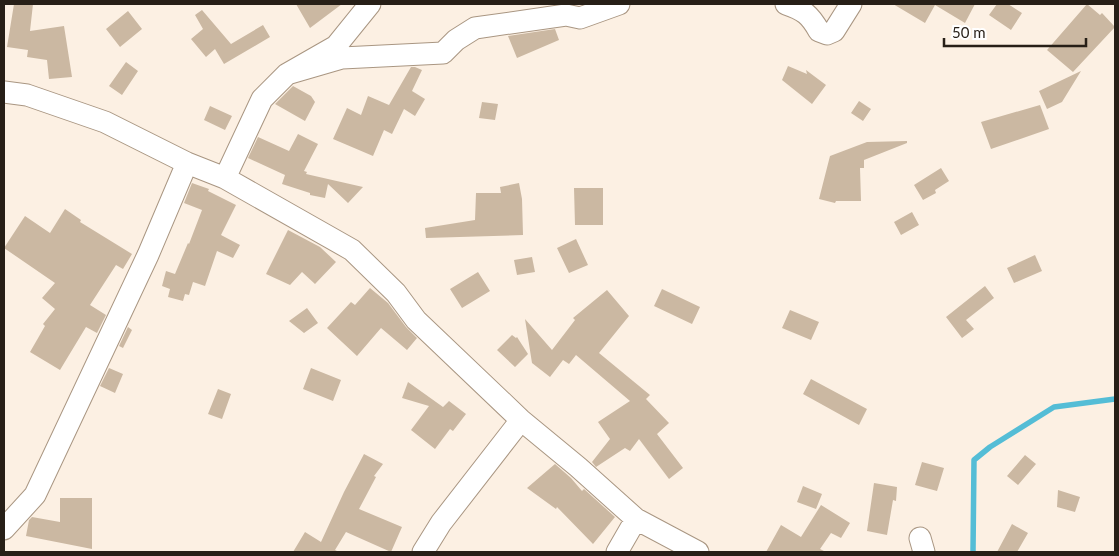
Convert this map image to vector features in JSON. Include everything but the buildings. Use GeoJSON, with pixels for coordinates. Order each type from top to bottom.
{"type":"FeatureCollection","features":[{"type":"Feature","properties":{"kind":"street"},"geometry":{"type":"LineString","coordinates":[[225,178],[262,99],[287,74],[336,46],[370,4]]}},
{"type":"Feature","properties":{"kind":"street"},"geometry":{"type":"LineString","coordinates":[[287,74],[342,58],[443,53],[456,40],[475,28],[566,15],[580,18],[619,4]]}},
{"type":"Feature","properties":{"kind":"street"},"geometry":{"type":"LineString","coordinates":[[786,4],[800,9],[812,18],[819,31],[828,34],[834,31],[850,4]]}},
{"type":"Feature","properties":{"kind":"street"},"geometry":{"type":"LineString","coordinates":[[4,92],[26,95],[105,122],[187,163],[225,178],[352,250],[396,293],[416,320],[521,420],[578,467],[636,519],[698,552]]}},
{"type":"Feature","properties":{"kind":"street"},"geometry":{"type":"LineString","coordinates":[[4,529],[35,495],[148,255],[187,163]]}},
{"type":"Feature","properties":{"kind":"street"},"geometry":{"type":"LineString","coordinates":[[423,552],[441,523],[521,420]]}},
{"type":"Feature","properties":{"kind":"street"},"geometry":{"type":"LineString","coordinates":[[618,552],[636,519]]}},
{"type":"Feature","properties":{"kind":"waterway"},"geometry":{"type":"LineString","coordinates":[[973,552],[974,460],[990,447],[1054,407],[1115,399]]}}]}
